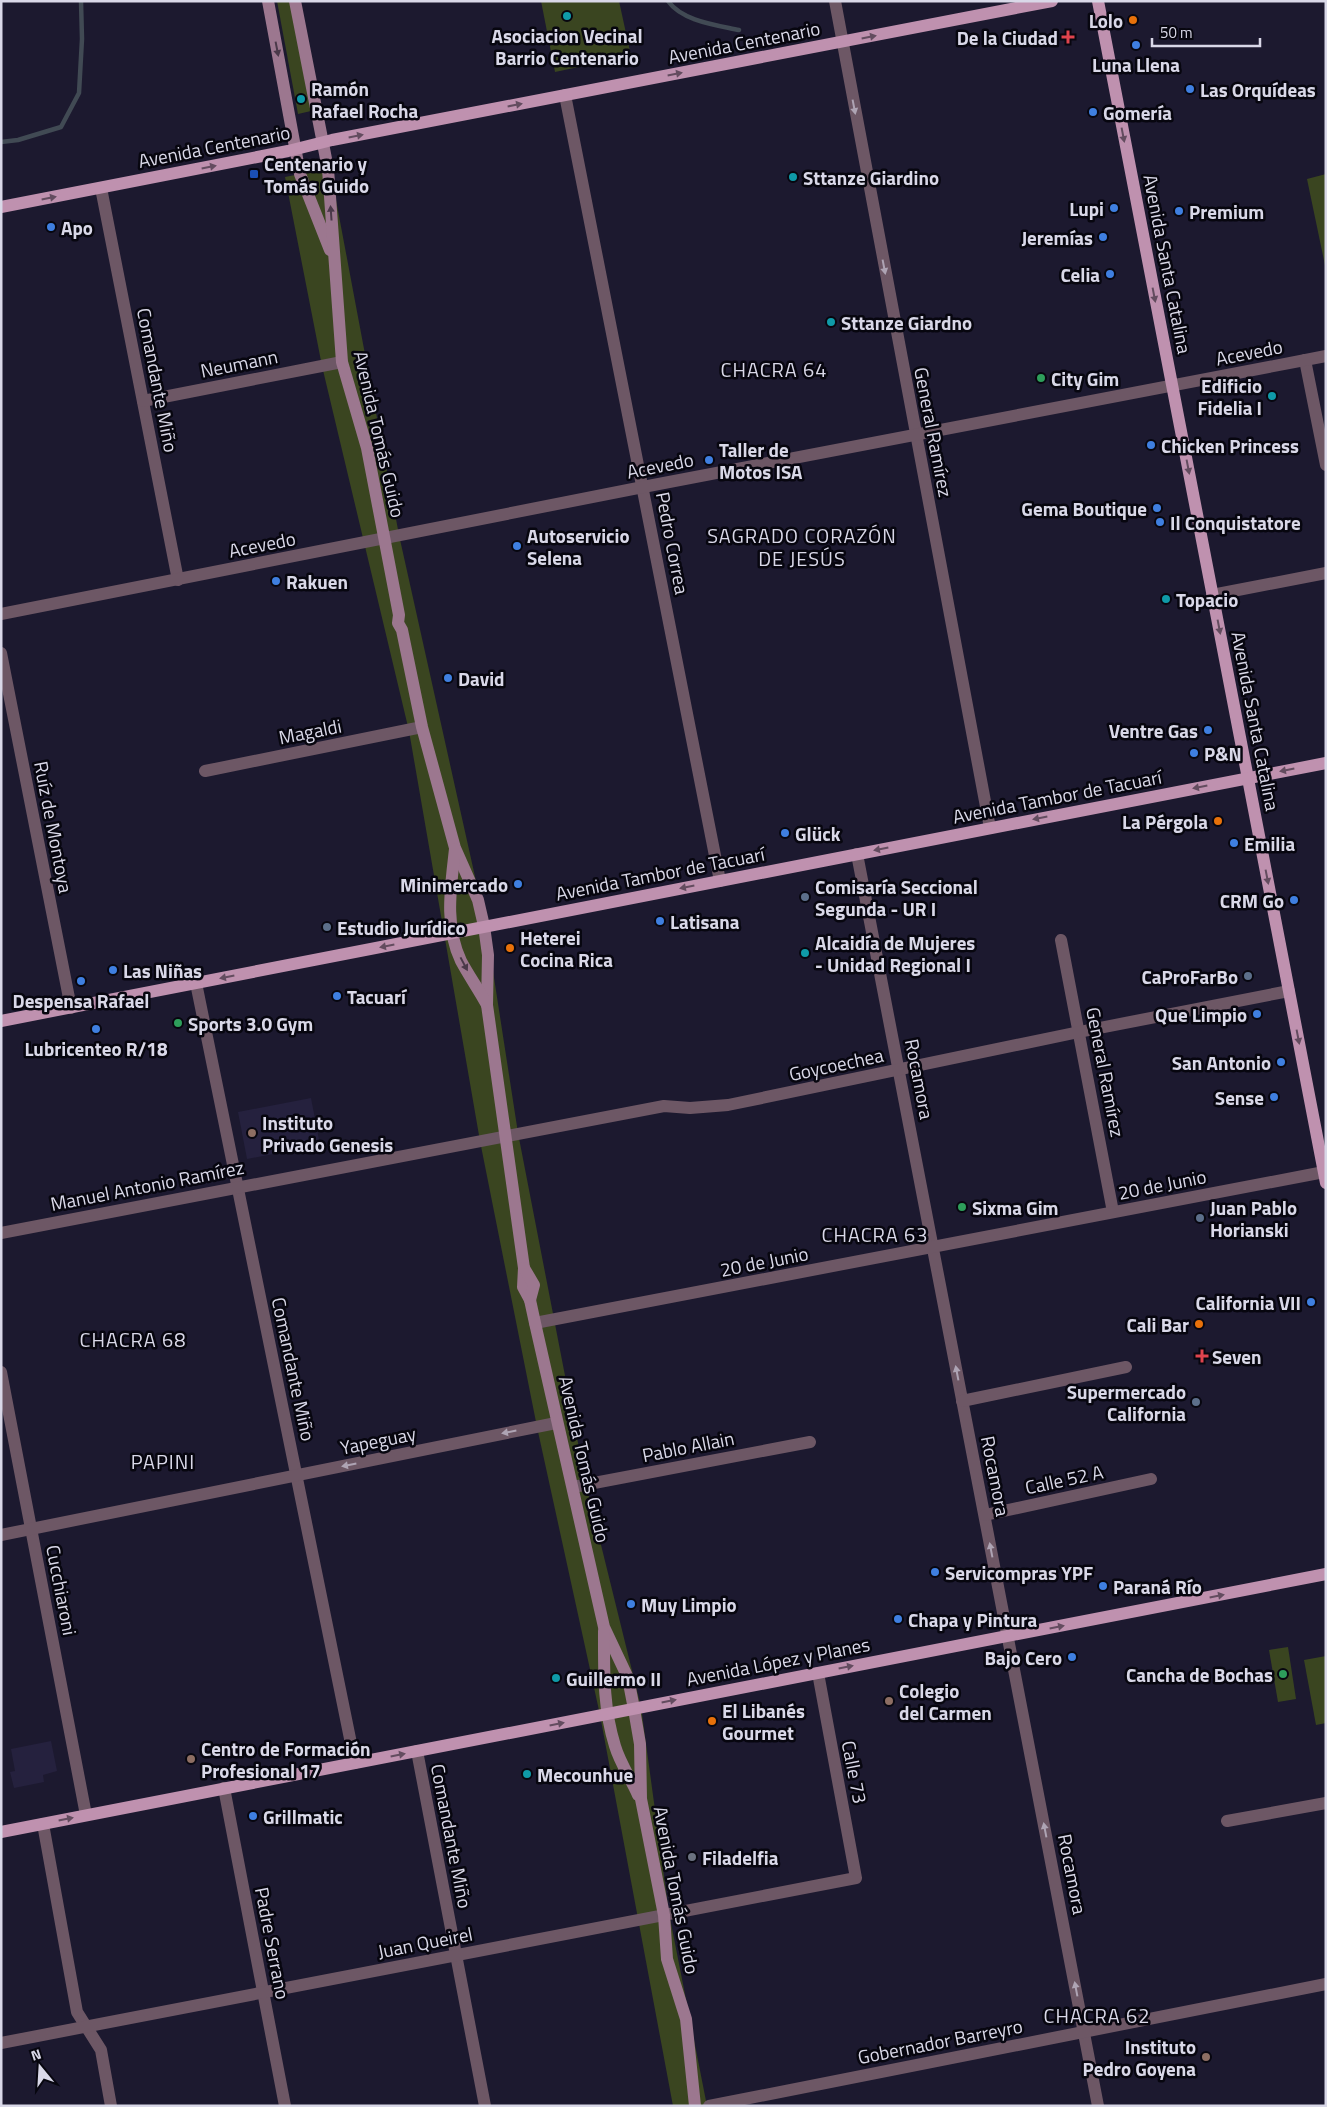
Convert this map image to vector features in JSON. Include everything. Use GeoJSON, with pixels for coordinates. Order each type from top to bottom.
{"type":"FeatureCollection","features":[{"type":"Feature","properties":{"kind":"main road","name":"Avenida Tomás Guido"},"geometry":{"type":"LineString","coordinates":[[268,1],[300,174],[335,261]]}},
{"type":"Feature","properties":{"kind":"main road","name":"Avenida Tomás Guido"},"geometry":{"type":"LineString","coordinates":[[295,1],[328,169],[342,362],[367,448],[398,623],[402,630],[422,728],[455,848],[478,900],[484,926],[488,955],[487,1005],[524,1268],[523,1288],[530,1300],[556,1423],[573,1487],[604,1627],[628,1678],[640,1744],[641,1799],[664,1915],[667,1959],[686,2019],[695,2106]]}},
{"type":"Feature","properties":{"kind":"main road","name":"Avenida Centenario"},"geometry":{"type":"LineString","coordinates":[[1,207],[297,150],[323,142],[1052,1]]}},
{"type":"Feature","properties":{"kind":"main road","name":"Avenida Santa Catalina"},"geometry":{"type":"LineString","coordinates":[[1098,1],[1325,1177]]}},
{"type":"Feature","properties":{"kind":"main road","name":"Avenida Tambor de Tacuarí"},"geometry":{"type":"LineString","coordinates":[[1,1021],[1326,763]]}},
{"type":"Feature","properties":{"kind":"main road","name":"Avenida Tomás Guido"},"geometry":{"type":"LineString","coordinates":[[455,848],[449,905],[452,933],[460,959],[487,1005]]}},
{"type":"Feature","properties":{"kind":"main road","name":"Avenida López y Planes"},"geometry":{"type":"LineString","coordinates":[[1,1832],[1326,1574]]}},
{"type":"Feature","properties":{"kind":"main road","name":"Avenida Tomás Guido"},"geometry":{"type":"LineString","coordinates":[[604,1627],[603,1690],[607,1714],[615,1748],[641,1799]]}},
{"type":"Feature","properties":{"kind":"street","name":"General Ramírez"},"geometry":{"type":"LineString","coordinates":[[835,1],[990,828]]}},
{"type":"Feature","properties":{"kind":"street","name":"Pedro Correa"},"geometry":{"type":"LineString","coordinates":[[565,95],[720,881]]}},
{"type":"Feature","properties":{"kind":"street","name":"Comandante Miño"},"geometry":{"type":"LineString","coordinates":[[101,188],[178,580]]}},
{"type":"Feature","properties":{"kind":"street","name":"Acevedo"},"geometry":{"type":"LineString","coordinates":[[1,614],[642,487],[1326,356]]}},
{"type":"Feature","properties":{"kind":"street"},"geometry":{"type":"LineString","coordinates":[[1306,360],[1326,465]]}},
{"type":"Feature","properties":{"kind":"street","name":"Neumann"},"geometry":{"type":"LineString","coordinates":[[143,401],[342,362]]}},
{"type":"Feature","properties":{"kind":"street"},"geometry":{"type":"LineString","coordinates":[[1212,595],[1326,573]]}},
{"type":"Feature","properties":{"kind":"street","name":"Ruíz de Montoya"},"geometry":{"type":"LineString","coordinates":[[1,653],[71,1008]]}},
{"type":"Feature","properties":{"kind":"street","name":"Magaldi"},"geometry":{"type":"LineString","coordinates":[[206,771],[422,728]]}},
{"type":"Feature","properties":{"kind":"street","name":"Rocamora"},"geometry":{"type":"LineString","coordinates":[[857,854],[1098,2106]]}},
{"type":"Feature","properties":{"kind":"street","name":"General Ramírez"},"geometry":{"type":"LineString","coordinates":[[1061,940],[1113,1212]]}},
{"type":"Feature","properties":{"kind":"street","name":"Comandante Miño"},"geometry":{"type":"LineString","coordinates":[[196,983],[355,1763]]}},
{"type":"Feature","properties":{"kind":"street","name":"Goycoechea"},"geometry":{"type":"LineString","coordinates":[[506,1135],[664,1106],[690,1108],[728,1106],[1079,1032],[1289,991]]}},
{"type":"Feature","properties":{"kind":"street","name":"Manuel Antonio Ramírez"},"geometry":{"type":"LineString","coordinates":[[1,1233],[506,1135]]}},
{"type":"Feature","properties":{"kind":"street","name":"20 de Junio"},"geometry":{"type":"LineString","coordinates":[[535,1323],[1113,1212],[1325,1177]]}},
{"type":"Feature","properties":{"kind":"street"},"geometry":{"type":"LineString","coordinates":[[962,1400],[1126,1367]]}},
{"type":"Feature","properties":{"kind":"street","name":"Cucchiaroni"},"geometry":{"type":"LineString","coordinates":[[1,1372],[86,1815]]}},
{"type":"Feature","properties":{"kind":"street","name":"Yapeguay"},"geometry":{"type":"LineString","coordinates":[[1,1535],[556,1423]]}},
{"type":"Feature","properties":{"kind":"street","name":"Pablo Allain"},"geometry":{"type":"LineString","coordinates":[[573,1487],[810,1442]]}},
{"type":"Feature","properties":{"kind":"street","name":"Calle 52 A"},"geometry":{"type":"LineString","coordinates":[[984,1515],[1151,1479]]}},
{"type":"Feature","properties":{"kind":"street","name":"Calle 73"},"geometry":{"type":"LineString","coordinates":[[818,1673],[856,1878]]}},
{"type":"Feature","properties":{"kind":"street","name":"Comandante Miño"},"geometry":{"type":"LineString","coordinates":[[416,1751],[485,2106]]}},
{"type":"Feature","properties":{"kind":"street","name":"Padre Serrano"},"geometry":{"type":"LineString","coordinates":[[224,1788],[285,2106]]}},
{"type":"Feature","properties":{"kind":"street"},"geometry":{"type":"LineString","coordinates":[[1227,1821],[1326,1803]]}},
{"type":"Feature","properties":{"kind":"street"},"geometry":{"type":"LineString","coordinates":[[43,1824],[77,2012],[101,2050],[111,2106]]}},
{"type":"Feature","properties":{"kind":"street","name":"Juan Queirel"},"geometry":{"type":"LineString","coordinates":[[1,2043],[856,1878]]}},
{"type":"Feature","properties":{"kind":"street","name":"Gobernador Barreyro"},"geometry":{"type":"LineString","coordinates":[[709,2106],[1326,1984]]}},
{"type":"Feature","properties":{"kind":"shaded area"},"geometry":{"type":"Polygon","coordinates":[[[311,1098],[320,1145],[247,1159],[238,1112],[311,1098]]]}},
{"type":"Feature","properties":{"kind":"shaded area"},"geometry":{"type":"Polygon","coordinates":[[[51,1741],[57,1771],[43,1775],[44,1782],[14,1788],[10,1772],[15,1771],[11,1749],[51,1741]]]}},
{"type":"Feature","properties":{"kind":"green space"},"geometry":{"type":"Polygon","coordinates":[[[277,1],[290,1],[311,111],[298,114],[277,1]]]}},
{"type":"Feature","properties":{"kind":"green space"},"geometry":{"type":"Polygon","coordinates":[[[541,1],[619,1],[631,56],[555,72],[541,1]]]}},
{"type":"Feature","properties":{"kind":"green space"},"geometry":{"type":"Polygon","coordinates":[[[330,168],[399,535],[486,926],[518,1133],[586,1484],[641,1707],[669,1913],[707,2106],[673,2106],[600,1715],[537,1427],[480,1141],[409,731],[322,366],[285,177],[330,168]]]}},
{"type":"Feature","properties":{"kind":"green space"},"geometry":{"type":"Polygon","coordinates":[[[1326,174],[1326,270],[1307,179],[1326,174]]]}},
{"type":"Feature","properties":{"kind":"green space","name":"Cancha de Bochas"},"geometry":{"type":"Polygon","coordinates":[[[1288,1647],[1296,1699],[1278,1702],[1269,1650],[1288,1647]]]}},
{"type":"Feature","properties":{"kind":"green space"},"geometry":{"type":"Polygon","coordinates":[[[1326,1656],[1326,1723],[1316,1725],[1304,1660],[1326,1656]]]}},
{"type":"Feature","properties":{"kind":"waterway"},"geometry":{"type":"LineString","coordinates":[[1,142],[18,140],[61,127],[79,93],[82,39],[81,1]]}},
{"type":"Feature","properties":{"kind":"waterway"},"geometry":{"type":"LineString","coordinates":[[668,1],[674,8],[691,18],[739,30]]}},
{"type":"Feature","properties":{"kind":"place","name":"Asociacion Vecinal Barrio Centenario"},"geometry":{"type":"Point","coordinates":[567,16]}},
{"type":"Feature","properties":{"kind":"place","name":"Lolo"},"geometry":{"type":"Point","coordinates":[1133,20]}},
{"type":"Feature","properties":{"kind":"place","name":"De la Ciudad"},"geometry":{"type":"Point","coordinates":[1068,37]}},
{"type":"Feature","properties":{"kind":"place","name":"Luna Llena"},"geometry":{"type":"Point","coordinates":[1136,45]}},
{"type":"Feature","properties":{"kind":"place","name":"Las Orquídeas"},"geometry":{"type":"Point","coordinates":[1190,89]}},
{"type":"Feature","properties":{"kind":"place","name":"Ramón Rafael Rocha"},"geometry":{"type":"Point","coordinates":[301,99]}},
{"type":"Feature","properties":{"kind":"place","name":"Gomería"},"geometry":{"type":"Point","coordinates":[1093,112]}},
{"type":"Feature","properties":{"kind":"place","name":"Centenario y Tomás Guido"},"geometry":{"type":"Point","coordinates":[254,174]}},
{"type":"Feature","properties":{"kind":"place","name":"Sttanze Giardino"},"geometry":{"type":"Point","coordinates":[793,177]}},
{"type":"Feature","properties":{"kind":"place","name":"Lupi"},"geometry":{"type":"Point","coordinates":[1114,208]}},
{"type":"Feature","properties":{"kind":"place","name":"Premium"},"geometry":{"type":"Point","coordinates":[1179,211]}},
{"type":"Feature","properties":{"kind":"place","name":"Apo"},"geometry":{"type":"Point","coordinates":[51,227]}},
{"type":"Feature","properties":{"kind":"place","name":"Jeremías"},"geometry":{"type":"Point","coordinates":[1103,237]}},
{"type":"Feature","properties":{"kind":"place","name":"Celia"},"geometry":{"type":"Point","coordinates":[1110,274]}},
{"type":"Feature","properties":{"kind":"place","name":"Sttanze Giardno"},"geometry":{"type":"Point","coordinates":[831,322]}},
{"type":"Feature","properties":{"kind":"place","name":"City Gim"},"geometry":{"type":"Point","coordinates":[1041,378]}},
{"type":"Feature","properties":{"kind":"place","name":"Edificio Fidelia I"},"geometry":{"type":"Point","coordinates":[1272,396]}},
{"type":"Feature","properties":{"kind":"place","name":"Chicken Princess"},"geometry":{"type":"Point","coordinates":[1151,445]}},
{"type":"Feature","properties":{"kind":"place","name":"Taller de Motos ISA"},"geometry":{"type":"Point","coordinates":[709,460]}},
{"type":"Feature","properties":{"kind":"place","name":"Gema Boutique"},"geometry":{"type":"Point","coordinates":[1157,508]}},
{"type":"Feature","properties":{"kind":"place","name":"Il Conquistatore"},"geometry":{"type":"Point","coordinates":[1160,522]}},
{"type":"Feature","properties":{"kind":"place","name":"Autoservicio Selena"},"geometry":{"type":"Point","coordinates":[517,546]}},
{"type":"Feature","properties":{"kind":"place","name":"Rakuen"},"geometry":{"type":"Point","coordinates":[276,581]}},
{"type":"Feature","properties":{"kind":"place","name":"Topacio"},"geometry":{"type":"Point","coordinates":[1166,599]}},
{"type":"Feature","properties":{"kind":"place","name":"David"},"geometry":{"type":"Point","coordinates":[448,678]}},
{"type":"Feature","properties":{"kind":"place","name":"Ventre Gas"},"geometry":{"type":"Point","coordinates":[1208,730]}},
{"type":"Feature","properties":{"kind":"place","name":"P&N"},"geometry":{"type":"Point","coordinates":[1194,753]}},
{"type":"Feature","properties":{"kind":"place","name":"La Pérgola"},"geometry":{"type":"Point","coordinates":[1218,821]}},
{"type":"Feature","properties":{"kind":"place","name":"Glück"},"geometry":{"type":"Point","coordinates":[785,833]}},
{"type":"Feature","properties":{"kind":"place","name":"Emilia"},"geometry":{"type":"Point","coordinates":[1234,843]}},
{"type":"Feature","properties":{"kind":"place","name":"Minimercado"},"geometry":{"type":"Point","coordinates":[518,884]}},
{"type":"Feature","properties":{"kind":"place","name":"Comisaría Seccional Segunda - UR I"},"geometry":{"type":"Point","coordinates":[805,897]}},
{"type":"Feature","properties":{"kind":"place","name":"CRM Go"},"geometry":{"type":"Point","coordinates":[1294,900]}},
{"type":"Feature","properties":{"kind":"place","name":"Latisana"},"geometry":{"type":"Point","coordinates":[660,921]}},
{"type":"Feature","properties":{"kind":"place","name":"Estudio Jurídico"},"geometry":{"type":"Point","coordinates":[327,927]}},
{"type":"Feature","properties":{"kind":"place","name":"Heterei Cocina Rica"},"geometry":{"type":"Point","coordinates":[510,948]}},
{"type":"Feature","properties":{"kind":"place","name":"Alcaidía de Mujeres - Unidad Regional I"},"geometry":{"type":"Point","coordinates":[805,953]}},
{"type":"Feature","properties":{"kind":"place","name":"Las Niñas"},"geometry":{"type":"Point","coordinates":[113,970]}},
{"type":"Feature","properties":{"kind":"place","name":"CaProFarBo"},"geometry":{"type":"Point","coordinates":[1248,976]}},
{"type":"Feature","properties":{"kind":"place","name":"Despensa Rafael"},"geometry":{"type":"Point","coordinates":[81,981]}},
{"type":"Feature","properties":{"kind":"place","name":"Tacuarí"},"geometry":{"type":"Point","coordinates":[337,996]}},
{"type":"Feature","properties":{"kind":"place","name":"Que Limpio"},"geometry":{"type":"Point","coordinates":[1257,1014]}},
{"type":"Feature","properties":{"kind":"place","name":"Sports 3.0 Gym"},"geometry":{"type":"Point","coordinates":[178,1023]}},
{"type":"Feature","properties":{"kind":"place","name":"Lubricenteo R/18"},"geometry":{"type":"Point","coordinates":[96,1029]}},
{"type":"Feature","properties":{"kind":"place","name":"San Antonio"},"geometry":{"type":"Point","coordinates":[1281,1062]}},
{"type":"Feature","properties":{"kind":"place","name":"Sense"},"geometry":{"type":"Point","coordinates":[1274,1097]}},
{"type":"Feature","properties":{"kind":"place","name":"Instituto Privado Genesis"},"geometry":{"type":"Point","coordinates":[252,1133]}},
{"type":"Feature","properties":{"kind":"place","name":"Sixma Gim"},"geometry":{"type":"Point","coordinates":[962,1207]}},
{"type":"Feature","properties":{"kind":"place","name":"Juan Pablo Horianski"},"geometry":{"type":"Point","coordinates":[1200,1218]}},
{"type":"Feature","properties":{"kind":"place","name":"California VII"},"geometry":{"type":"Point","coordinates":[1311,1302]}},
{"type":"Feature","properties":{"kind":"place","name":"Cali Bar"},"geometry":{"type":"Point","coordinates":[1199,1324]}},
{"type":"Feature","properties":{"kind":"place","name":"Seven"},"geometry":{"type":"Point","coordinates":[1202,1356]}},
{"type":"Feature","properties":{"kind":"place","name":"Supermercado California"},"geometry":{"type":"Point","coordinates":[1196,1402]}},
{"type":"Feature","properties":{"kind":"place","name":"Servicompras YPF"},"geometry":{"type":"Point","coordinates":[935,1572]}},
{"type":"Feature","properties":{"kind":"place","name":"Paraná Río"},"geometry":{"type":"Point","coordinates":[1103,1586]}},
{"type":"Feature","properties":{"kind":"place","name":"Muy Limpio"},"geometry":{"type":"Point","coordinates":[631,1604]}},
{"type":"Feature","properties":{"kind":"place","name":"Chapa y Pintura"},"geometry":{"type":"Point","coordinates":[898,1619]}},
{"type":"Feature","properties":{"kind":"place","name":"Bajo Cero"},"geometry":{"type":"Point","coordinates":[1072,1657]}},
{"type":"Feature","properties":{"kind":"place","name":"Cancha de Bochas"},"geometry":{"type":"Point","coordinates":[1283,1674]}},
{"type":"Feature","properties":{"kind":"place","name":"Guillermo II"},"geometry":{"type":"Point","coordinates":[556,1678]}},
{"type":"Feature","properties":{"kind":"place","name":"Colegio del Carmen"},"geometry":{"type":"Point","coordinates":[889,1701]}},
{"type":"Feature","properties":{"kind":"place","name":"El Libanés Gourmet"},"geometry":{"type":"Point","coordinates":[712,1721]}},
{"type":"Feature","properties":{"kind":"place","name":"Centro de Formación Profesional 17"},"geometry":{"type":"Point","coordinates":[191,1759]}},
{"type":"Feature","properties":{"kind":"place","name":"Mecounhue"},"geometry":{"type":"Point","coordinates":[527,1774]}},
{"type":"Feature","properties":{"kind":"place","name":"Grillmatic"},"geometry":{"type":"Point","coordinates":[253,1816]}},
{"type":"Feature","properties":{"kind":"place","name":"Filadelfia"},"geometry":{"type":"Point","coordinates":[692,1857]}},
{"type":"Feature","properties":{"kind":"place","name":"Instituto Pedro Goyena"},"geometry":{"type":"Point","coordinates":[1206,2057]}},
{"type":"Feature","properties":{"kind":"district","name":"CHACRA 64"},"geometry":{"type":"Point","coordinates":[774,369]}},
{"type":"Feature","properties":{"kind":"district","name":"SAGRADO CORAZÓN DE JESÚS"},"geometry":{"type":"Point","coordinates":[802,546]}},
{"type":"Feature","properties":{"kind":"district","name":"CHACRA 63"},"geometry":{"type":"Point","coordinates":[875,1234]}},
{"type":"Feature","properties":{"kind":"district","name":"CHACRA 68"},"geometry":{"type":"Point","coordinates":[133,1339]}},
{"type":"Feature","properties":{"kind":"district","name":"PAPINI"},"geometry":{"type":"Point","coordinates":[163,1461]}},
{"type":"Feature","properties":{"kind":"district","name":"CHACRA 62"},"geometry":{"type":"Point","coordinates":[1097,2015]}}]}
